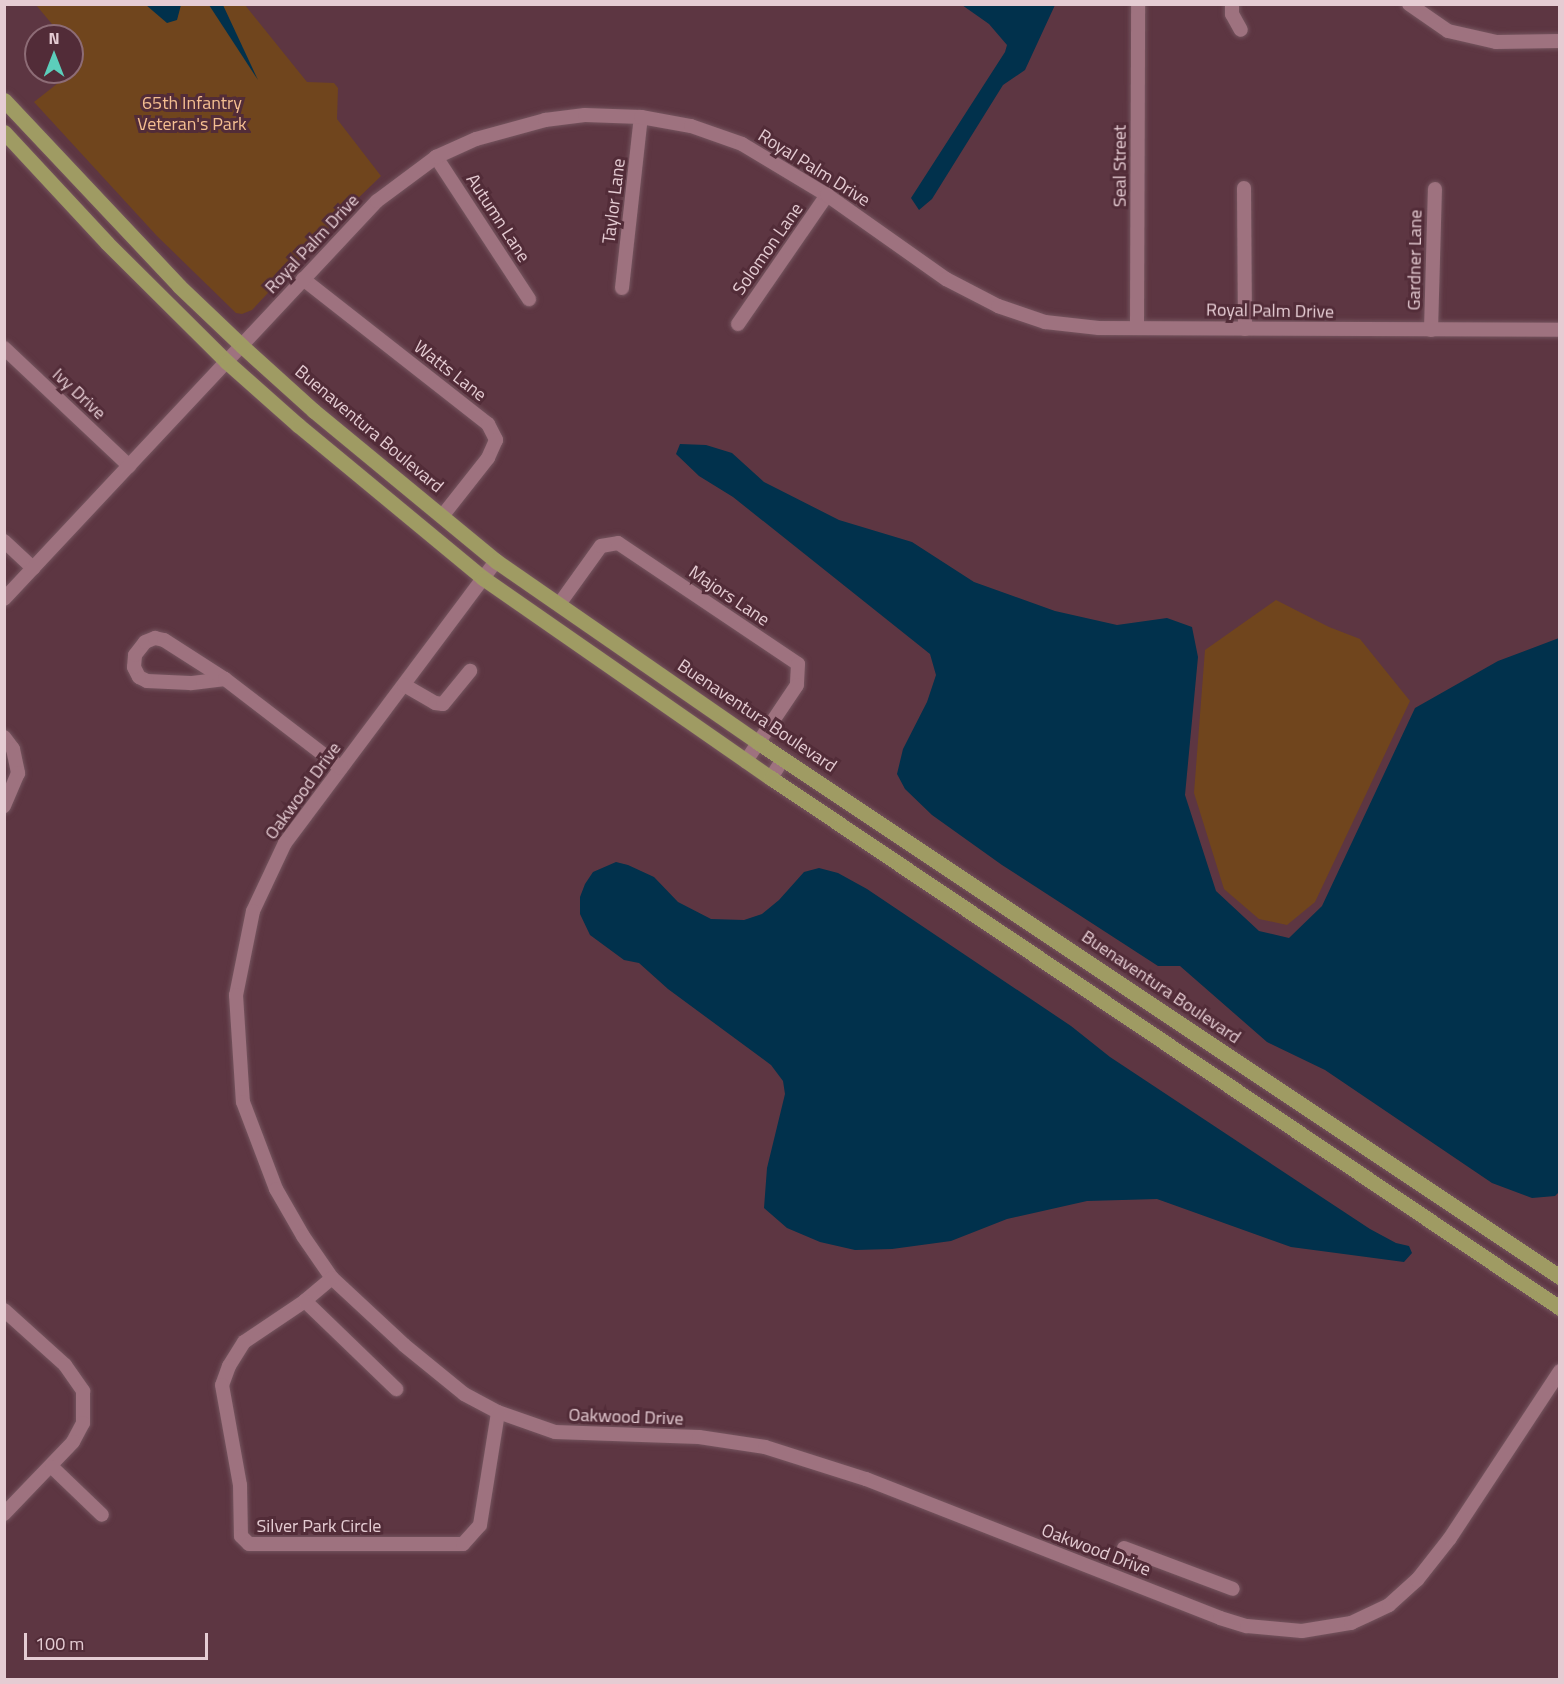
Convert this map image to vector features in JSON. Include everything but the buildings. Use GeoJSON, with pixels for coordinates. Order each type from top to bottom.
{"type":"FeatureCollection","features":[{"type":"Feature","properties":{"kind":"main road","name":"Buenaventura Boulevard"},"geometry":{"type":"LineString","coordinates":[[4,100],[179,286],[242,346],[314,411],[496,561],[560,603],[759,743],[1560,1277]]}},
{"type":"Feature","properties":{"kind":"main road"},"geometry":{"type":"LineString","coordinates":[[4,132],[107,243],[227,362],[306,432],[483,578],[771,778],[1560,1308]]}},
{"type":"Feature","properties":{"kind":"street","name":"Seal Street"},"geometry":{"type":"LineString","coordinates":[[1137,328],[1138,4]]}},
{"type":"Feature","properties":{"kind":"street"},"geometry":{"type":"LineString","coordinates":[[1232,4],[1232,14],[1241,30]]}},
{"type":"Feature","properties":{"kind":"street"},"geometry":{"type":"LineString","coordinates":[[1409,4],[1448,31],[1497,42],[1560,41]]}},
{"type":"Feature","properties":{"kind":"street","name":"Royal Palm Drive"},"geometry":{"type":"LineString","coordinates":[[4,599],[377,201],[436,157],[476,139],[545,120],[585,115],[641,117],[691,126],[742,144],[827,195],[946,279],[998,306],[1045,322],[1099,328],[1560,330]]}},
{"type":"Feature","properties":{"kind":"street","name":"Taylor Lane"},"geometry":{"type":"LineString","coordinates":[[622,288],[641,117]]}},
{"type":"Feature","properties":{"kind":"street","name":"Autumn Lane"},"geometry":{"type":"LineString","coordinates":[[436,157],[529,299]]}},
{"type":"Feature","properties":{"kind":"street"},"geometry":{"type":"LineString","coordinates":[[1244,188],[1245,329]]}},
{"type":"Feature","properties":{"kind":"street","name":"Gardner Lane"},"geometry":{"type":"LineString","coordinates":[[1431,330],[1435,189]]}},
{"type":"Feature","properties":{"kind":"street","name":"Solomon Lane"},"geometry":{"type":"LineString","coordinates":[[738,324],[827,195]]}},
{"type":"Feature","properties":{"kind":"street","name":"Watts Lane"},"geometry":{"type":"LineString","coordinates":[[303,279],[488,424],[496,440],[488,458],[442,515]]}},
{"type":"Feature","properties":{"kind":"street","name":"Ivy Drive"},"geometry":{"type":"LineString","coordinates":[[4,348],[129,466]]}},
{"type":"Feature","properties":{"kind":"street"},"geometry":{"type":"LineString","coordinates":[[4,541],[33,568]]}},
{"type":"Feature","properties":{"kind":"street","name":"Majors Lane"},"geometry":{"type":"LineString","coordinates":[[560,603],[602,546],[618,543],[798,664],[797,685],[746,761]]}},
{"type":"Feature","properties":{"kind":"street","name":"Oakwood Drive"},"geometry":{"type":"LineString","coordinates":[[496,561],[285,843],[253,911],[236,995],[243,1102],[276,1189],[303,1236],[332,1278],[404,1345],[464,1394],[498,1412],[555,1432],[699,1437],[765,1447],[866,1479],[1220,1618],[1247,1626],[1302,1631],[1351,1623],[1389,1605],[1417,1580],[1450,1538],[1560,1371]]}},
{"type":"Feature","properties":{"kind":"street"},"geometry":{"type":"LineString","coordinates":[[225,679],[190,683],[147,681],[139,677],[134,667],[135,655],[145,642],[155,638],[164,640],[225,679],[341,768]]}},
{"type":"Feature","properties":{"kind":"street"},"geometry":{"type":"LineString","coordinates":[[404,685],[435,703],[443,704],[470,672]]}},
{"type":"Feature","properties":{"kind":"street"},"geometry":{"type":"LineString","coordinates":[[4,737],[14,749],[18,773],[4,806]]}},
{"type":"Feature","properties":{"kind":"street"},"geometry":{"type":"LineString","coordinates":[[771,778],[783,759]]}},
{"type":"Feature","properties":{"kind":"street","name":"Silver Park Circle"},"geometry":{"type":"LineString","coordinates":[[332,1278],[305,1301],[244,1342],[229,1366],[222,1385],[240,1485],[241,1536],[249,1544],[463,1544],[480,1525],[498,1412]]}},
{"type":"Feature","properties":{"kind":"street"},"geometry":{"type":"LineString","coordinates":[[305,1301],[396,1389]]}},
{"type":"Feature","properties":{"kind":"street"},"geometry":{"type":"LineString","coordinates":[[4,1310],[65,1365],[83,1391],[83,1422],[73,1442],[52,1467],[4,1514]]}},
{"type":"Feature","properties":{"kind":"street"},"geometry":{"type":"LineString","coordinates":[[52,1467],[102,1515]]}},
{"type":"Feature","properties":{"kind":"street"},"geometry":{"type":"LineString","coordinates":[[1124,1548],[1233,1589]]}},
{"type":"Feature","properties":{"kind":"green space","name":"65th Infantry Veteran's Park"},"geometry":{"type":"Polygon","coordinates":[[[36,5],[245,5],[307,82],[334,83],[338,88],[337,119],[381,176],[252,310],[242,314],[236,313],[157,236],[34,102],[57,84],[84,84],[84,24],[52,24],[36,5]]]}},
{"type":"Feature","properties":{"kind":"green space"},"geometry":{"type":"Polygon","coordinates":[[[1276,600],[1329,627],[1360,639],[1410,701],[1315,902],[1287,925],[1259,919],[1224,889],[1194,793],[1205,650],[1276,600]]]}},
{"type":"Feature","properties":{"kind":"water"},"geometry":{"type":"Polygon","coordinates":[[[146,5],[181,5],[177,20],[167,23],[146,5]]]}},
{"type":"Feature","properties":{"kind":"water"},"geometry":{"type":"Polygon","coordinates":[[[209,5],[223,5],[258,80],[209,5]]]}},
{"type":"Feature","properties":{"kind":"water"},"geometry":{"type":"Polygon","coordinates":[[[962,5],[1055,5],[1025,70],[1003,85],[932,199],[919,210],[911,198],[1005,52],[1007,45],[989,24],[962,5]]]}},
{"type":"Feature","properties":{"kind":"water"},"geometry":{"type":"Polygon","coordinates":[[[680,444],[706,445],[732,453],[764,482],[839,520],[912,542],[974,582],[1055,611],[1117,625],[1167,618],[1192,627],[1198,657],[1185,795],[1216,891],[1259,931],[1289,938],[1322,906],[1415,708],[1498,661],[1559,638],[1559,1192],[1555,1196],[1532,1198],[1492,1183],[1325,1070],[1267,1042],[1180,966],[1158,966],[1002,865],[932,815],[905,789],[897,774],[903,749],[927,702],[936,675],[930,654],[733,497],[699,476],[676,454],[680,444]]]}},
{"type":"Feature","properties":{"kind":"water"},"geometry":{"type":"Polygon","coordinates":[[[616,862],[654,877],[678,902],[711,919],[744,920],[762,914],[779,900],[804,872],[819,868],[838,873],[867,889],[1071,1026],[1110,1057],[1370,1229],[1396,1243],[1409,1246],[1412,1253],[1404,1262],[1291,1247],[1157,1199],[1087,1201],[1007,1219],[951,1241],[892,1249],[855,1250],[820,1242],[787,1228],[764,1208],[767,1168],[785,1094],[783,1081],[771,1065],[668,989],[639,963],[624,960],[590,935],[580,914],[580,897],[593,872],[616,862]]]}}]}
